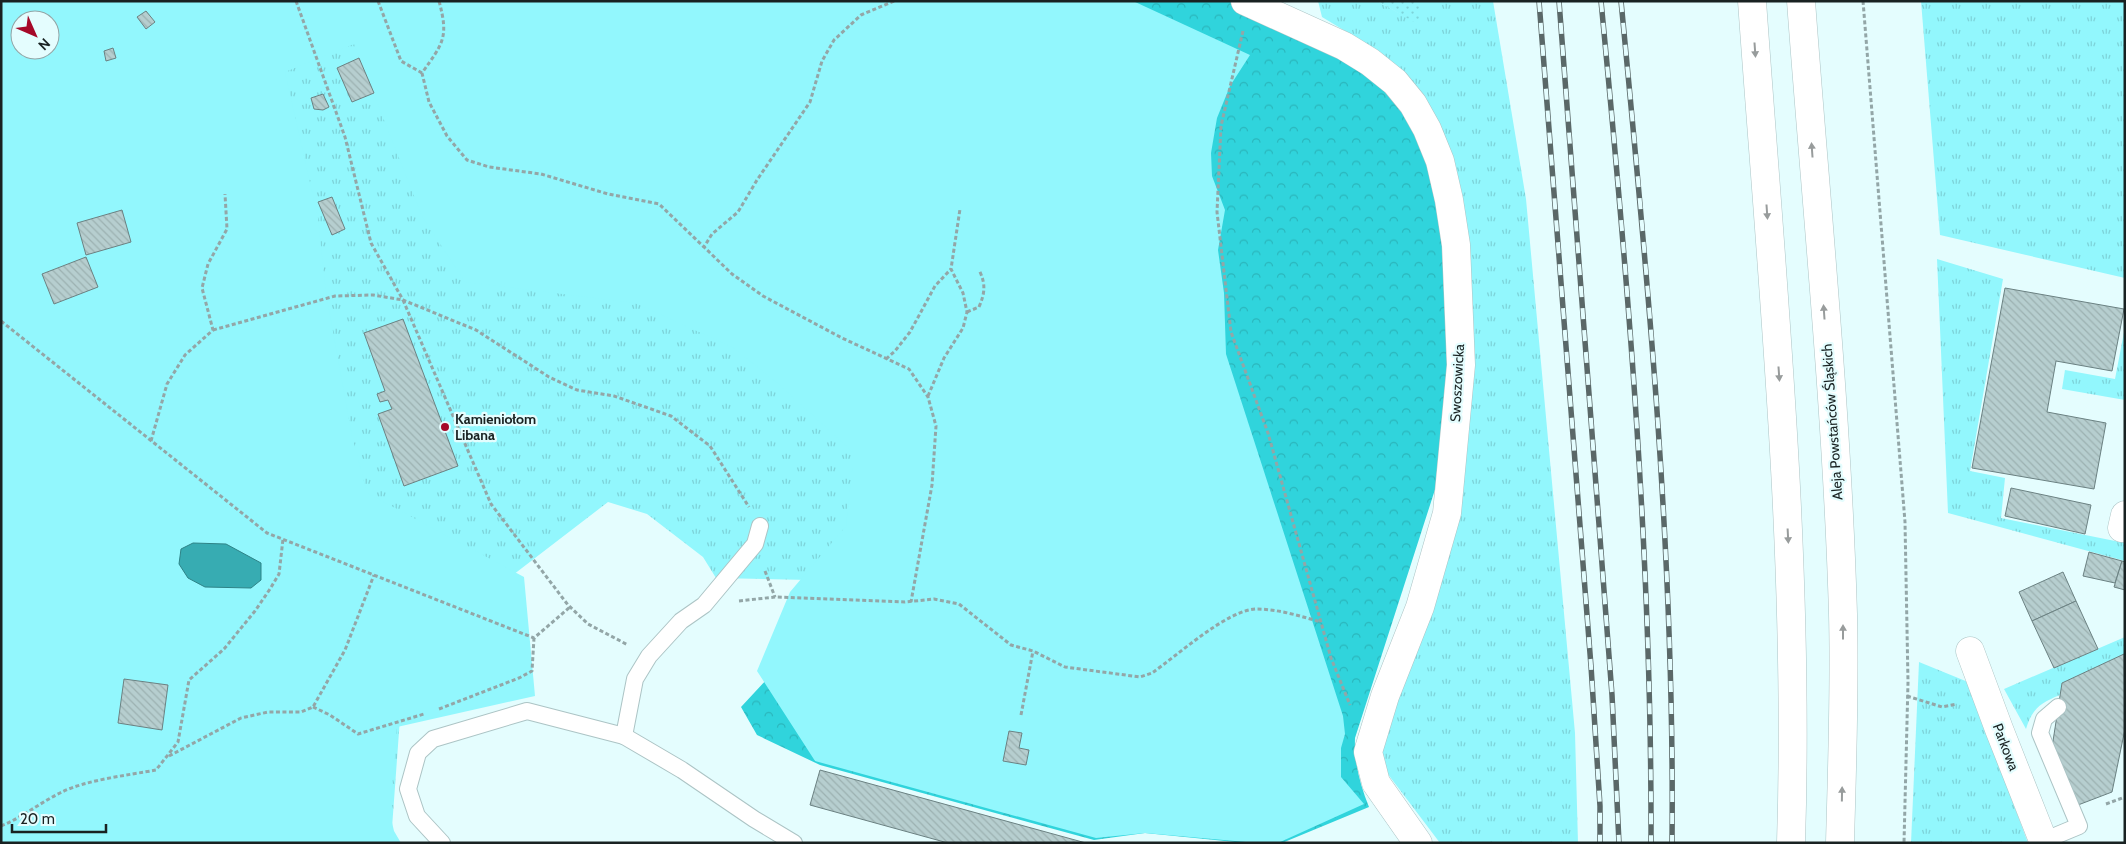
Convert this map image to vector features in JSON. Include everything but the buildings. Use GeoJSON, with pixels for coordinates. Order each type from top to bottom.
{"type":"FeatureCollection","features":[{"type":"Feature","properties":{"kind":"main road"},"geometry":{"type":"LineString","coordinates":[[1752,1],[1783,424],[1792,596],[1791,843]]}},
{"type":"Feature","properties":{"kind":"main road","name":"Aleja Powstańców Śląskich"},"geometry":{"type":"LineString","coordinates":[[1801,1],[1839,522],[1844,704],[1840,843]]}},
{"type":"Feature","properties":{"kind":"main road","name":"Swoszowicka"},"geometry":{"type":"LineString","coordinates":[[1247,2],[1344,46],[1370,62],[1395,82],[1413,104],[1427,129],[1440,161],[1449,200],[1456,245],[1461,365],[1447,513],[1420,607],[1385,696],[1368,752],[1376,783],[1418,843]]}},
{"type":"Feature","properties":{"kind":"main road"},"geometry":{"type":"LineString","coordinates":[[2125,516],[2122,528],[2125,528]]}},
{"type":"Feature","properties":{"kind":"main road","name":"Parkowa"},"geometry":{"type":"LineString","coordinates":[[1970,650],[2044,842]]}},
{"type":"Feature","properties":{"kind":"lane"},"geometry":{"type":"LineString","coordinates":[[624,736],[635,679],[649,656],[681,621],[704,605],[756,544],[760,526]]}},
{"type":"Feature","properties":{"kind":"lane"},"geometry":{"type":"LineString","coordinates":[[2044,842],[2079,826],[2040,733],[2044,718],[2058,708]]}},
{"type":"Feature","properties":{"kind":"lane"},"geometry":{"type":"LineString","coordinates":[[442,843],[417,816],[408,789],[418,753],[432,739],[527,711],[624,736],[682,770],[754,820],[794,843]]}},
{"type":"Feature","properties":{"kind":"path"},"geometry":{"type":"LineString","coordinates":[[296,1],[345,137],[371,242],[404,300],[491,504],[570,606],[588,624],[649,656]]}},
{"type":"Feature","properties":{"kind":"path"},"geometry":{"type":"LineString","coordinates":[[378,1],[402,61],[422,73],[429,102],[447,136],[467,160],[489,167],[541,174],[608,194],[659,204],[732,274],[763,296],[842,338],[909,369],[928,397],[936,426],[932,485],[911,602]]}},
{"type":"Feature","properties":{"kind":"path"},"geometry":{"type":"LineString","coordinates":[[422,73],[442,45],[444,21],[439,1]]}},
{"type":"Feature","properties":{"kind":"path"},"geometry":{"type":"LineString","coordinates":[[704,247],[712,234],[738,212],[756,180],[810,102],[822,61],[834,40],[861,15],[894,1]]}},
{"type":"Feature","properties":{"kind":"path"},"geometry":{"type":"LineString","coordinates":[[1863,1],[1905,522],[1907,696],[1904,843]]}},
{"type":"Feature","properties":{"kind":"path"},"geometry":{"type":"LineString","coordinates":[[1247,2],[1221,126],[1217,212],[1231,332],[1268,434],[1331,658],[1351,710]]}},
{"type":"Feature","properties":{"kind":"path"},"geometry":{"type":"LineString","coordinates":[[213,330],[202,288],[208,264],[227,229],[225,194]]}},
{"type":"Feature","properties":{"kind":"path"},"geometry":{"type":"LineString","coordinates":[[886,359],[910,332],[935,286],[951,269],[960,209]]}},
{"type":"Feature","properties":{"kind":"path"},"geometry":{"type":"LineString","coordinates":[[928,397],[944,358],[963,328],[967,312],[963,293],[951,269]]}},
{"type":"Feature","properties":{"kind":"path"},"geometry":{"type":"LineString","coordinates":[[967,312],[979,307],[985,293],[984,280],[979,270]]}},
{"type":"Feature","properties":{"kind":"path"},"geometry":{"type":"LineString","coordinates":[[151,440],[167,384],[186,355],[213,330],[335,296],[373,295],[404,300],[476,330],[549,377],[577,390],[614,396],[671,416],[710,446],[760,526]]}},
{"type":"Feature","properties":{"kind":"path"},"geometry":{"type":"LineString","coordinates":[[1,320],[267,533],[534,638]]}},
{"type":"Feature","properties":{"kind":"path"},"geometry":{"type":"LineString","coordinates":[[1,826],[13,821],[63,791],[104,780],[156,770],[178,742],[189,680],[224,649],[265,597],[279,574],[283,539]]}},
{"type":"Feature","properties":{"kind":"path"},"geometry":{"type":"LineString","coordinates":[[166,757],[241,718],[268,712],[301,712],[313,707],[345,650],[374,575]]}},
{"type":"Feature","properties":{"kind":"path"},"geometry":{"type":"LineString","coordinates":[[704,605],[775,597],[911,602],[934,599],[959,604],[1011,645],[1034,651],[1065,667],[1140,677],[1152,673],[1221,622],[1242,611],[1256,609],[1272,610],[1321,622]]}},
{"type":"Feature","properties":{"kind":"path"},"geometry":{"type":"LineString","coordinates":[[434,712],[532,671],[534,638],[570,606]]}},
{"type":"Feature","properties":{"kind":"path"},"geometry":{"type":"LineString","coordinates":[[1021,715],[1034,651]]}},
{"type":"Feature","properties":{"kind":"path"},"geometry":{"type":"LineString","coordinates":[[1907,696],[1942,707],[1957,704]]}},
{"type":"Feature","properties":{"kind":"path"},"geometry":{"type":"LineString","coordinates":[[313,707],[330,715],[358,734],[425,714]]}},
{"type":"Feature","properties":{"kind":"path"},"geometry":{"type":"LineString","coordinates":[[2106,804],[2125,797]]}},
{"type":"Feature","properties":{"kind":"green space","name":"Kamieniołom Libana"},"geometry":{"type":"Polygon","coordinates":[[[1,1],[361,1],[876,369],[857,581],[716,578],[703,557],[647,514],[608,502],[509,578],[403,677],[392,828],[1,843],[1,1]]]}},
{"type":"Feature","properties":{"kind":"green space"},"geometry":{"type":"Polygon","coordinates":[[[1,1],[1133,1],[1250,55],[1230,86],[1217,118],[1211,153],[1212,176],[1225,210],[1218,250],[1224,293],[1226,354],[1343,716],[1345,734],[1341,748],[1341,777],[1364,804],[1278,843],[1257,843],[1145,833],[1096,838],[815,761],[757,671],[790,592],[846,526],[854,453],[775,381],[732,347],[635,303],[465,282],[422,216],[354,44],[285,72],[318,218],[326,293],[352,436],[367,493],[524,577],[535,696],[397,727],[390,814],[394,831],[401,843],[1,843],[1,1]]]}},
{"type":"Feature","properties":{"kind":"green space"},"geometry":{"type":"Polygon","coordinates":[[[361,1],[1230,1],[1359,67],[1404,110],[1418,136],[1438,205],[1446,274],[1448,371],[1440,474],[1355,738],[1355,756],[1358,773],[1369,807],[1282,843],[1245,843],[1145,833],[1094,840],[820,765],[757,735],[741,707],[858,581],[889,447],[361,1]]]}},
{"type":"Feature","properties":{"kind":"green space"},"geometry":{"type":"Polygon","coordinates":[[[1318,1],[1377,1],[1421,25],[1421,1],[1493,1],[1526,199],[1575,733],[1578,843],[1440,843],[1381,765],[1385,729],[1459,505],[1365,43],[1322,17],[1318,1]]]}},
{"type":"Feature","properties":{"kind":"green space"},"geometry":{"type":"Polygon","coordinates":[[[1377,1],[1421,1],[1421,26],[1377,1]]]}},
{"type":"Feature","properties":{"kind":"green space"},"geometry":{"type":"Polygon","coordinates":[[[1921,1],[2125,1],[2125,278],[1940,235],[1921,1]]]}},
{"type":"Feature","properties":{"kind":"green space"},"geometry":{"type":"Polygon","coordinates":[[[1937,259],[2003,279],[1970,471],[2005,478],[2001,518],[2125,543],[2125,561],[1948,513],[1937,259]]]}},
{"type":"Feature","properties":{"kind":"green space"},"geometry":{"type":"Polygon","coordinates":[[[2125,327],[2125,400],[2062,389],[2065,370],[2115,379],[2125,327]]]}},
{"type":"Feature","properties":{"kind":"green space"},"geometry":{"type":"Polygon","coordinates":[[[2125,637],[2125,655],[2062,683],[2060,695],[2042,704],[2034,712],[2026,729],[2004,689],[2125,637]]]}},
{"type":"Feature","properties":{"kind":"green space"},"geometry":{"type":"Polygon","coordinates":[[[1919,662],[1968,682],[2028,843],[1911,843],[1919,662]]]}},
{"type":"Feature","properties":{"kind":"shaded area"},"geometry":{"type":"Polygon","coordinates":[[[193,543],[226,544],[261,563],[261,580],[251,588],[205,587],[188,578],[179,564],[181,549],[193,543]]]}},
{"type":"Feature","properties":{"kind":"railway"},"geometry":{"type":"LineString","coordinates":[[1539,1],[1591,666],[1600,806],[1600,843]]}},
{"type":"Feature","properties":{"kind":"railway"},"geometry":{"type":"LineString","coordinates":[[1559,1],[1612,695],[1619,843]]}},
{"type":"Feature","properties":{"kind":"railway"},"geometry":{"type":"LineString","coordinates":[[1601,1],[1629,316],[1643,527],[1650,738],[1651,843]]}},
{"type":"Feature","properties":{"kind":"railway"},"geometry":{"type":"LineString","coordinates":[[1621,1],[1641,211],[1658,422],[1669,632],[1672,843]]}},
{"type":"Feature","properties":{"kind":"place","name":"Kamieniołom Libana"},"geometry":{"type":"Point","coordinates":[445,427]}}]}
